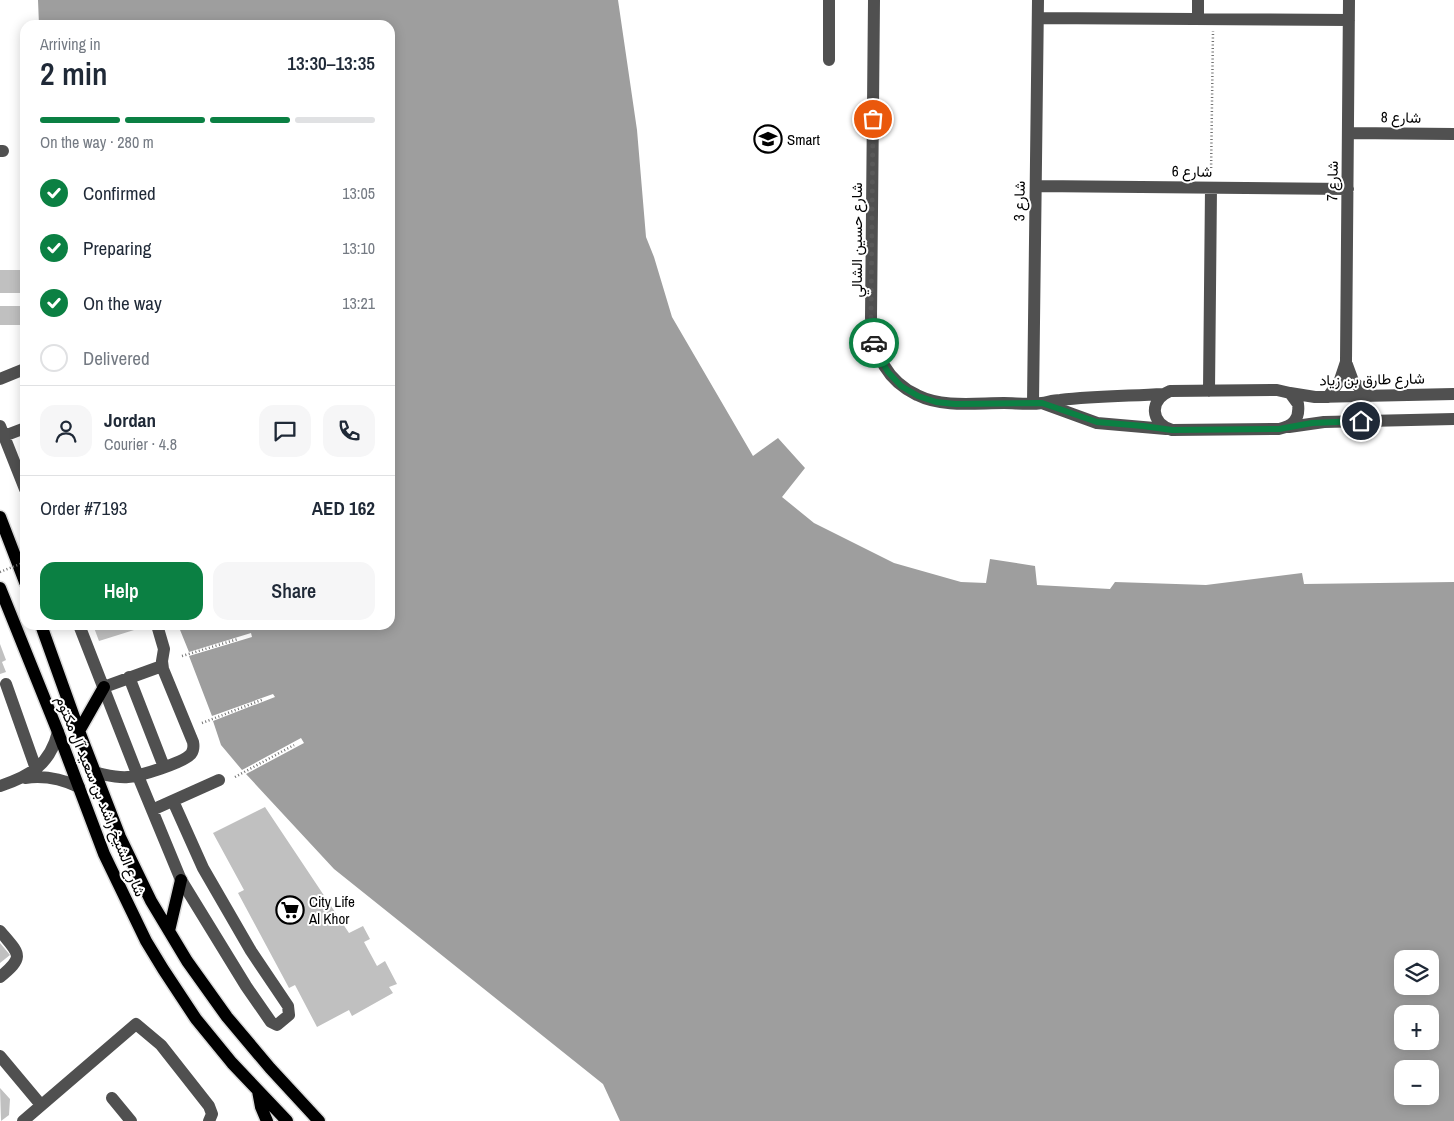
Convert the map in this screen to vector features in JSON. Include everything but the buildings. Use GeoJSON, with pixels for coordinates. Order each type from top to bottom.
{"type":"FeatureCollection","features":[{"type":"Feature","properties":{"kind":"main road"},"geometry":{"type":"LineString","coordinates":[[0,517],[20,569]]}},
{"type":"Feature","properties":{"kind":"main road","name":"شارع الشيخ راشد بن سعيد آل مكتوم"},"geometry":{"type":"LineString","coordinates":[[0,588],[58,732],[92,824],[117,883],[142,934],[196,1019],[232,1063],[288,1121]]}},
{"type":"Feature","properties":{"kind":"main road","name":"شارع الشيخ راشد بن سعيد آل مكتوم"},"geometry":{"type":"LineString","coordinates":[[42,630],[120,837],[151,901],[187,961],[227,1016],[270,1068],[319,1121]]}},
{"type":"Feature","properties":{"kind":"main road"},"geometry":{"type":"LineString","coordinates":[[79,731],[104,687]]}},
{"type":"Feature","properties":{"kind":"main road"},"geometry":{"type":"LineString","coordinates":[[169,932],[181,880]]}},
{"type":"Feature","properties":{"kind":"main road"},"geometry":{"type":"LineString","coordinates":[[258,1091],[261,1107],[267,1121]]}},
{"type":"Feature","properties":{"kind":"street"},"geometry":{"type":"LineString","coordinates":[[829,0],[829,60]]}},
{"type":"Feature","properties":{"kind":"street","name":"شارع حسين الشالي"},"geometry":{"type":"LineString","coordinates":[[874,0],[871,318],[872,337],[878,355],[888,372],[901,386],[918,396],[936,402],[955,404],[1038,403],[1163,394],[1170,391],[1209,391]]}},
{"type":"Feature","properties":{"kind":"street","name":"شارع 3"},"geometry":{"type":"LineString","coordinates":[[1038,0],[1036,186],[1038,403]]}},
{"type":"Feature","properties":{"kind":"street"},"geometry":{"type":"LineString","coordinates":[[1198,0],[1198,19]]}},
{"type":"Feature","properties":{"kind":"street","name":"شارع 7"},"geometry":{"type":"LineString","coordinates":[[1328,397],[1340,380],[1346,362],[1349,0]]}},
{"type":"Feature","properties":{"kind":"street"},"geometry":{"type":"LineString","coordinates":[[1038,18],[1348,20]]}},
{"type":"Feature","properties":{"kind":"street","name":"شارع 8"},"geometry":{"type":"LineString","coordinates":[[1348,133],[1454,134]]}},
{"type":"Feature","properties":{"kind":"street","name":"شارع 6"},"geometry":{"type":"LineString","coordinates":[[1036,186],[1348,189]]}},
{"type":"Feature","properties":{"kind":"street"},"geometry":{"type":"LineString","coordinates":[[1209,391],[1211,188]]}},
{"type":"Feature","properties":{"kind":"street","name":"شارع 7"},"geometry":{"type":"LineString","coordinates":[[1346,362],[1353,381],[1368,396]]}},
{"type":"Feature","properties":{"kind":"street"},"geometry":{"type":"LineString","coordinates":[[0,380],[20,371]]}},
{"type":"Feature","properties":{"kind":"street","name":"شارع طارق بن زياد"},"geometry":{"type":"LineString","coordinates":[[1209,391],[1277,390],[1303,396],[1328,397],[1454,394]]}},
{"type":"Feature","properties":{"kind":"street"},"geometry":{"type":"LineString","coordinates":[[1288,427],[1298,417],[1299,411],[1298,404],[1290,393]]}},
{"type":"Feature","properties":{"kind":"street"},"geometry":{"type":"LineString","coordinates":[[1163,394],[1158,399],[1155,412],[1160,425],[1166,429]]}},
{"type":"Feature","properties":{"kind":"street","name":"شارع حسين الشالي"},"geometry":{"type":"LineString","coordinates":[[1038,403],[1097,422],[1178,431],[1279,429],[1288,427]]}},
{"type":"Feature","properties":{"kind":"street"},"geometry":{"type":"LineString","coordinates":[[1288,427],[1324,422],[1454,419]]}},
{"type":"Feature","properties":{"kind":"street"},"geometry":{"type":"LineString","coordinates":[[20,429],[2,431],[20,476]]}},
{"type":"Feature","properties":{"kind":"street"},"geometry":{"type":"LineString","coordinates":[[81,630],[181,880],[246,986],[271,1022],[274,1025],[278,1024],[289,1015],[288,1006],[251,951],[203,868],[173,801]]}},
{"type":"Feature","properties":{"kind":"street"},"geometry":{"type":"LineString","coordinates":[[96,773],[122,778],[138,776],[188,756],[194,746],[162,666],[164,649],[158,630]]}},
{"type":"Feature","properties":{"kind":"street"},"geometry":{"type":"LineString","coordinates":[[104,687],[162,666]]}},
{"type":"Feature","properties":{"kind":"street"},"geometry":{"type":"LineString","coordinates":[[129,677],[164,767]]}},
{"type":"Feature","properties":{"kind":"street"},"geometry":{"type":"LineString","coordinates":[[6,684],[36,769]]}},
{"type":"Feature","properties":{"kind":"street"},"geometry":{"type":"LineString","coordinates":[[16,781],[32,773],[49,755],[58,732]]}},
{"type":"Feature","properties":{"kind":"street"},"geometry":{"type":"LineString","coordinates":[[0,786],[34,777],[61,780],[79,787]]}},
{"type":"Feature","properties":{"kind":"street"},"geometry":{"type":"LineString","coordinates":[[152,810],[220,780]]}},
{"type":"Feature","properties":{"kind":"street"},"geometry":{"type":"LineString","coordinates":[[0,931],[15,949],[17,956],[15,964],[0,977]]}},
{"type":"Feature","properties":{"kind":"street"},"geometry":{"type":"LineString","coordinates":[[23,1121],[136,1024],[160,1045],[209,1106],[212,1114],[209,1121]]}},
{"type":"Feature","properties":{"kind":"street"},"geometry":{"type":"LineString","coordinates":[[0,1056],[41,1106]]}},
{"type":"Feature","properties":{"kind":"street"},"geometry":{"type":"LineString","coordinates":[[112,1098],[131,1121]]}},
{"type":"Feature","properties":{"kind":"path"},"geometry":{"type":"LineString","coordinates":[[1211,188],[1213,19]]}},
{"type":"Feature","properties":{"kind":"path"},"geometry":{"type":"LineString","coordinates":[[0,572],[20,564]]}},
{"type":"Feature","properties":{"kind":"path"},"geometry":{"type":"LineString","coordinates":[[182,656],[238,639]]}},
{"type":"Feature","properties":{"kind":"path"},"geometry":{"type":"LineString","coordinates":[[202,723],[264,699]]}},
{"type":"Feature","properties":{"kind":"path"},"geometry":{"type":"LineString","coordinates":[[235,778],[294,745]]}},
{"type":"Feature","properties":{"kind":"shaded area"},"geometry":{"type":"Polygon","coordinates":[[[38,0],[618,0],[637,130],[646,237],[672,317],[753,456],[778,438],[805,468],[782,497],[814,523],[894,563],[961,582],[986,583],[990,559],[1035,566],[1037,585],[1110,589],[1115,582],[1206,585],[1302,573],[1304,584],[1454,582],[1454,1121],[620,1121],[603,1084],[334,869],[246,774],[304,743],[301,738],[242,770],[221,745],[213,721],[275,697],[273,694],[212,716],[189,656],[252,637],[251,633],[189,652],[180,630],[395,630],[395,20],[39,20],[38,0]]]}},
{"type":"Feature","properties":{"kind":"way so far"},"geometry":{"type":"LineString","coordinates":[[873,119],[871,318],[874,343]]}},
{"type":"Feature","properties":{"kind":"place","name":"Smart"},"geometry":{"type":"Point","coordinates":[768,139]}},
{"type":"Feature","properties":{"kind":"place","name":"City Life Al Khor"},"geometry":{"type":"Point","coordinates":[290,910]}},
{"type":"Feature","properties":{"kind":"route"},"geometry":{"type":"LineString","coordinates":[[874,343],[878,355],[888,372],[901,386],[918,396],[936,402],[955,404],[1042,403],[1097,422],[1172,430],[1279,429],[1312,423],[1361,421]]}}]}
